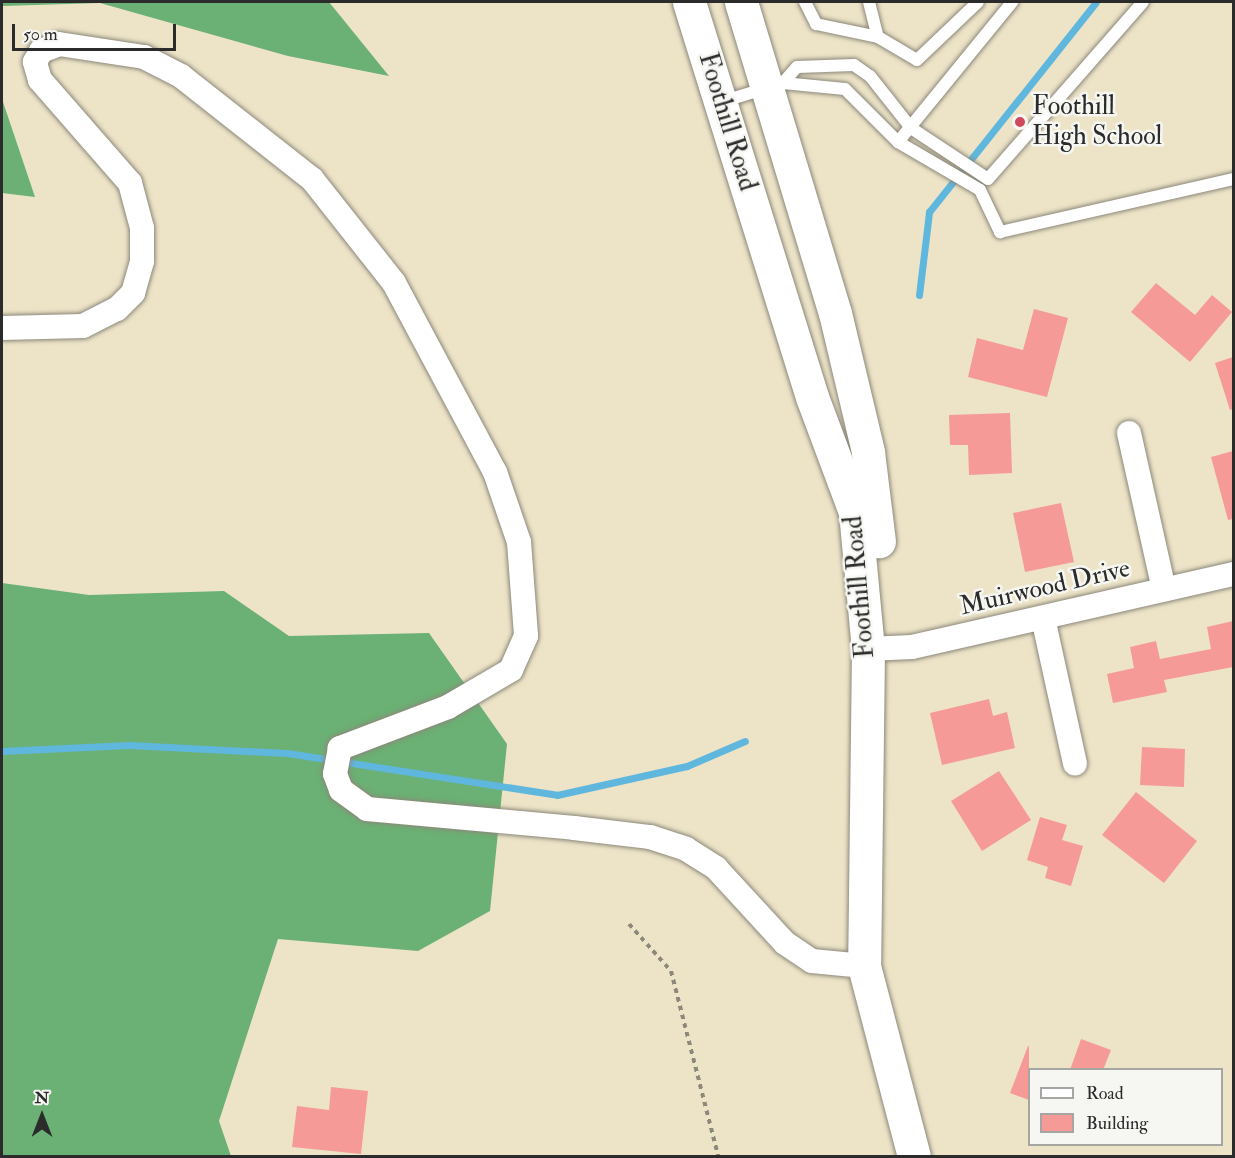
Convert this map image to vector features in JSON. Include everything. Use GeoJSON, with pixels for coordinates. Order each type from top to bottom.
{"type":"FeatureCollection","features":[{"type":"Feature","properties":{"kind":"main road","name":"Foothill Road"},"geometry":{"type":"LineString","coordinates":[[689,2],[812,397],[855,512],[878,649],[864,966],[914,1156]]}},
{"type":"Feature","properties":{"kind":"main road","name":"Foothill Road"},"geometry":{"type":"LineString","coordinates":[[741,2],[775,85],[835,314],[868,452],[878,649],[886,1010],[919,1156]]}},
{"type":"Feature","properties":{"kind":"street"},"geometry":{"type":"LineString","coordinates":[[2,327],[83,326],[117,309],[133,293],[141,261],[142,228],[130,183],[40,80],[35,62],[41,51],[59,44],[144,57],[181,76],[312,179],[394,283],[495,472],[519,542],[526,636],[511,670],[448,706],[340,748],[335,774],[341,790],[367,809],[628,835],[686,849],[716,867],[785,943],[812,962],[864,966]]}},
{"type":"Feature","properties":{"kind":"street"},"geometry":{"type":"LineString","coordinates":[[1129,433],[1164,589]]}},
{"type":"Feature","properties":{"kind":"street","name":"Muirwood Drive"},"geometry":{"type":"LineString","coordinates":[[878,649],[1042,618],[1233,573]]}},
{"type":"Feature","properties":{"kind":"street"},"geometry":{"type":"LineString","coordinates":[[1042,618],[1075,764]]}},
{"type":"Feature","properties":{"kind":"lane"},"geometry":{"type":"LineString","coordinates":[[805,2],[816,24],[878,37],[918,60],[978,2]]}},
{"type":"Feature","properties":{"kind":"lane"},"geometry":{"type":"LineString","coordinates":[[869,2],[878,37]]}},
{"type":"Feature","properties":{"kind":"lane"},"geometry":{"type":"LineString","coordinates":[[775,85],[797,67],[854,65],[870,76],[911,128],[988,179],[1143,2]]}},
{"type":"Feature","properties":{"kind":"lane"},"geometry":{"type":"LineString","coordinates":[[897,142],[911,128],[1006,4]]}},
{"type":"Feature","properties":{"kind":"lane"},"geometry":{"type":"LineString","coordinates":[[721,102],[775,85],[845,90],[897,142],[980,190],[1000,232],[1233,179]]}},
{"type":"Feature","properties":{"kind":"path"},"geometry":{"type":"LineString","coordinates":[[628,924],[671,971],[718,1156]]}},
{"type":"Feature","properties":{"kind":"green space"},"geometry":{"type":"Polygon","coordinates":[[[2,2],[329,2],[389,76],[288,56],[100,3],[2,6],[2,2]]]}},
{"type":"Feature","properties":{"kind":"green space"},"geometry":{"type":"Polygon","coordinates":[[[2,99],[35,197],[2,193],[2,99]]]}},
{"type":"Feature","properties":{"kind":"green space"},"geometry":{"type":"Polygon","coordinates":[[[2,583],[89,595],[224,591],[289,636],[429,633],[507,744],[490,911],[418,951],[278,939],[219,1121],[231,1156],[2,1156],[2,583]]]}},
{"type":"Feature","properties":{"kind":"building"},"geometry":{"type":"Polygon","coordinates":[[[1156,283],[1195,315],[1212,295],[1232,312],[1190,362],[1131,312],[1156,283]]]}},
{"type":"Feature","properties":{"kind":"building"},"geometry":{"type":"Polygon","coordinates":[[[1034,309],[1068,318],[1047,397],[968,377],[977,338],[1023,350],[1034,309]]]}},
{"type":"Feature","properties":{"kind":"building"},"geometry":{"type":"Polygon","coordinates":[[[1233,357],[1233,409],[1230,410],[1215,363],[1233,357]]]}},
{"type":"Feature","properties":{"kind":"building"},"geometry":{"type":"Polygon","coordinates":[[[1010,413],[1012,473],[969,475],[968,445],[950,445],[949,415],[1010,413]]]}},
{"type":"Feature","properties":{"kind":"building"},"geometry":{"type":"Polygon","coordinates":[[[1233,451],[1233,519],[1228,520],[1211,457],[1233,451]]]}},
{"type":"Feature","properties":{"kind":"building"},"geometry":{"type":"Polygon","coordinates":[[[1061,503],[1074,562],[1025,572],[1013,513],[1061,503]]]}},
{"type":"Feature","properties":{"kind":"building"},"geometry":{"type":"Polygon","coordinates":[[[1233,621],[1233,667],[1164,680],[1167,692],[1113,703],[1107,674],[1134,668],[1130,647],[1156,641],[1160,659],[1211,649],[1207,627],[1233,621]]]}},
{"type":"Feature","properties":{"kind":"building"},"geometry":{"type":"Polygon","coordinates":[[[989,699],[993,716],[1007,712],[1015,748],[942,765],[930,713],[989,699]]]}},
{"type":"Feature","properties":{"kind":"building"},"geometry":{"type":"Polygon","coordinates":[[[1142,747],[1185,749],[1184,787],[1140,785],[1142,747]]]}},
{"type":"Feature","properties":{"kind":"building"},"geometry":{"type":"Polygon","coordinates":[[[999,771],[1031,820],[982,851],[951,801],[999,771]]]}},
{"type":"Feature","properties":{"kind":"building"},"geometry":{"type":"Polygon","coordinates":[[[1136,792],[1197,841],[1164,883],[1102,835],[1136,792]]]}},
{"type":"Feature","properties":{"kind":"building"},"geometry":{"type":"Polygon","coordinates":[[[1040,817],[1067,825],[1062,840],[1083,846],[1071,886],[1045,878],[1048,867],[1027,860],[1040,817]]]}},
{"type":"Feature","properties":{"kind":"building"},"geometry":{"type":"Polygon","coordinates":[[[1081,1039],[1111,1050],[1104,1068],[1071,1068],[1081,1039]]]}},
{"type":"Feature","properties":{"kind":"building"},"geometry":{"type":"Polygon","coordinates":[[[1028,1046],[1029,1046],[1028,1100],[1010,1093],[1028,1046]]]}},
{"type":"Feature","properties":{"kind":"building"},"geometry":{"type":"Polygon","coordinates":[[[331,1087],[368,1091],[361,1154],[292,1147],[297,1106],[329,1110],[331,1087]]]}},
{"type":"Feature","properties":{"kind":"waterway"},"geometry":{"type":"LineString","coordinates":[[919,295],[929,212],[1096,2]]}},
{"type":"Feature","properties":{"kind":"waterway"},"geometry":{"type":"LineString","coordinates":[[2,751],[129,745],[287,753],[557,795],[687,766],[745,741]]}},
{"type":"Feature","properties":{"kind":"place","name":"Foothill High School"},"geometry":{"type":"Point","coordinates":[1020,122]}}]}
